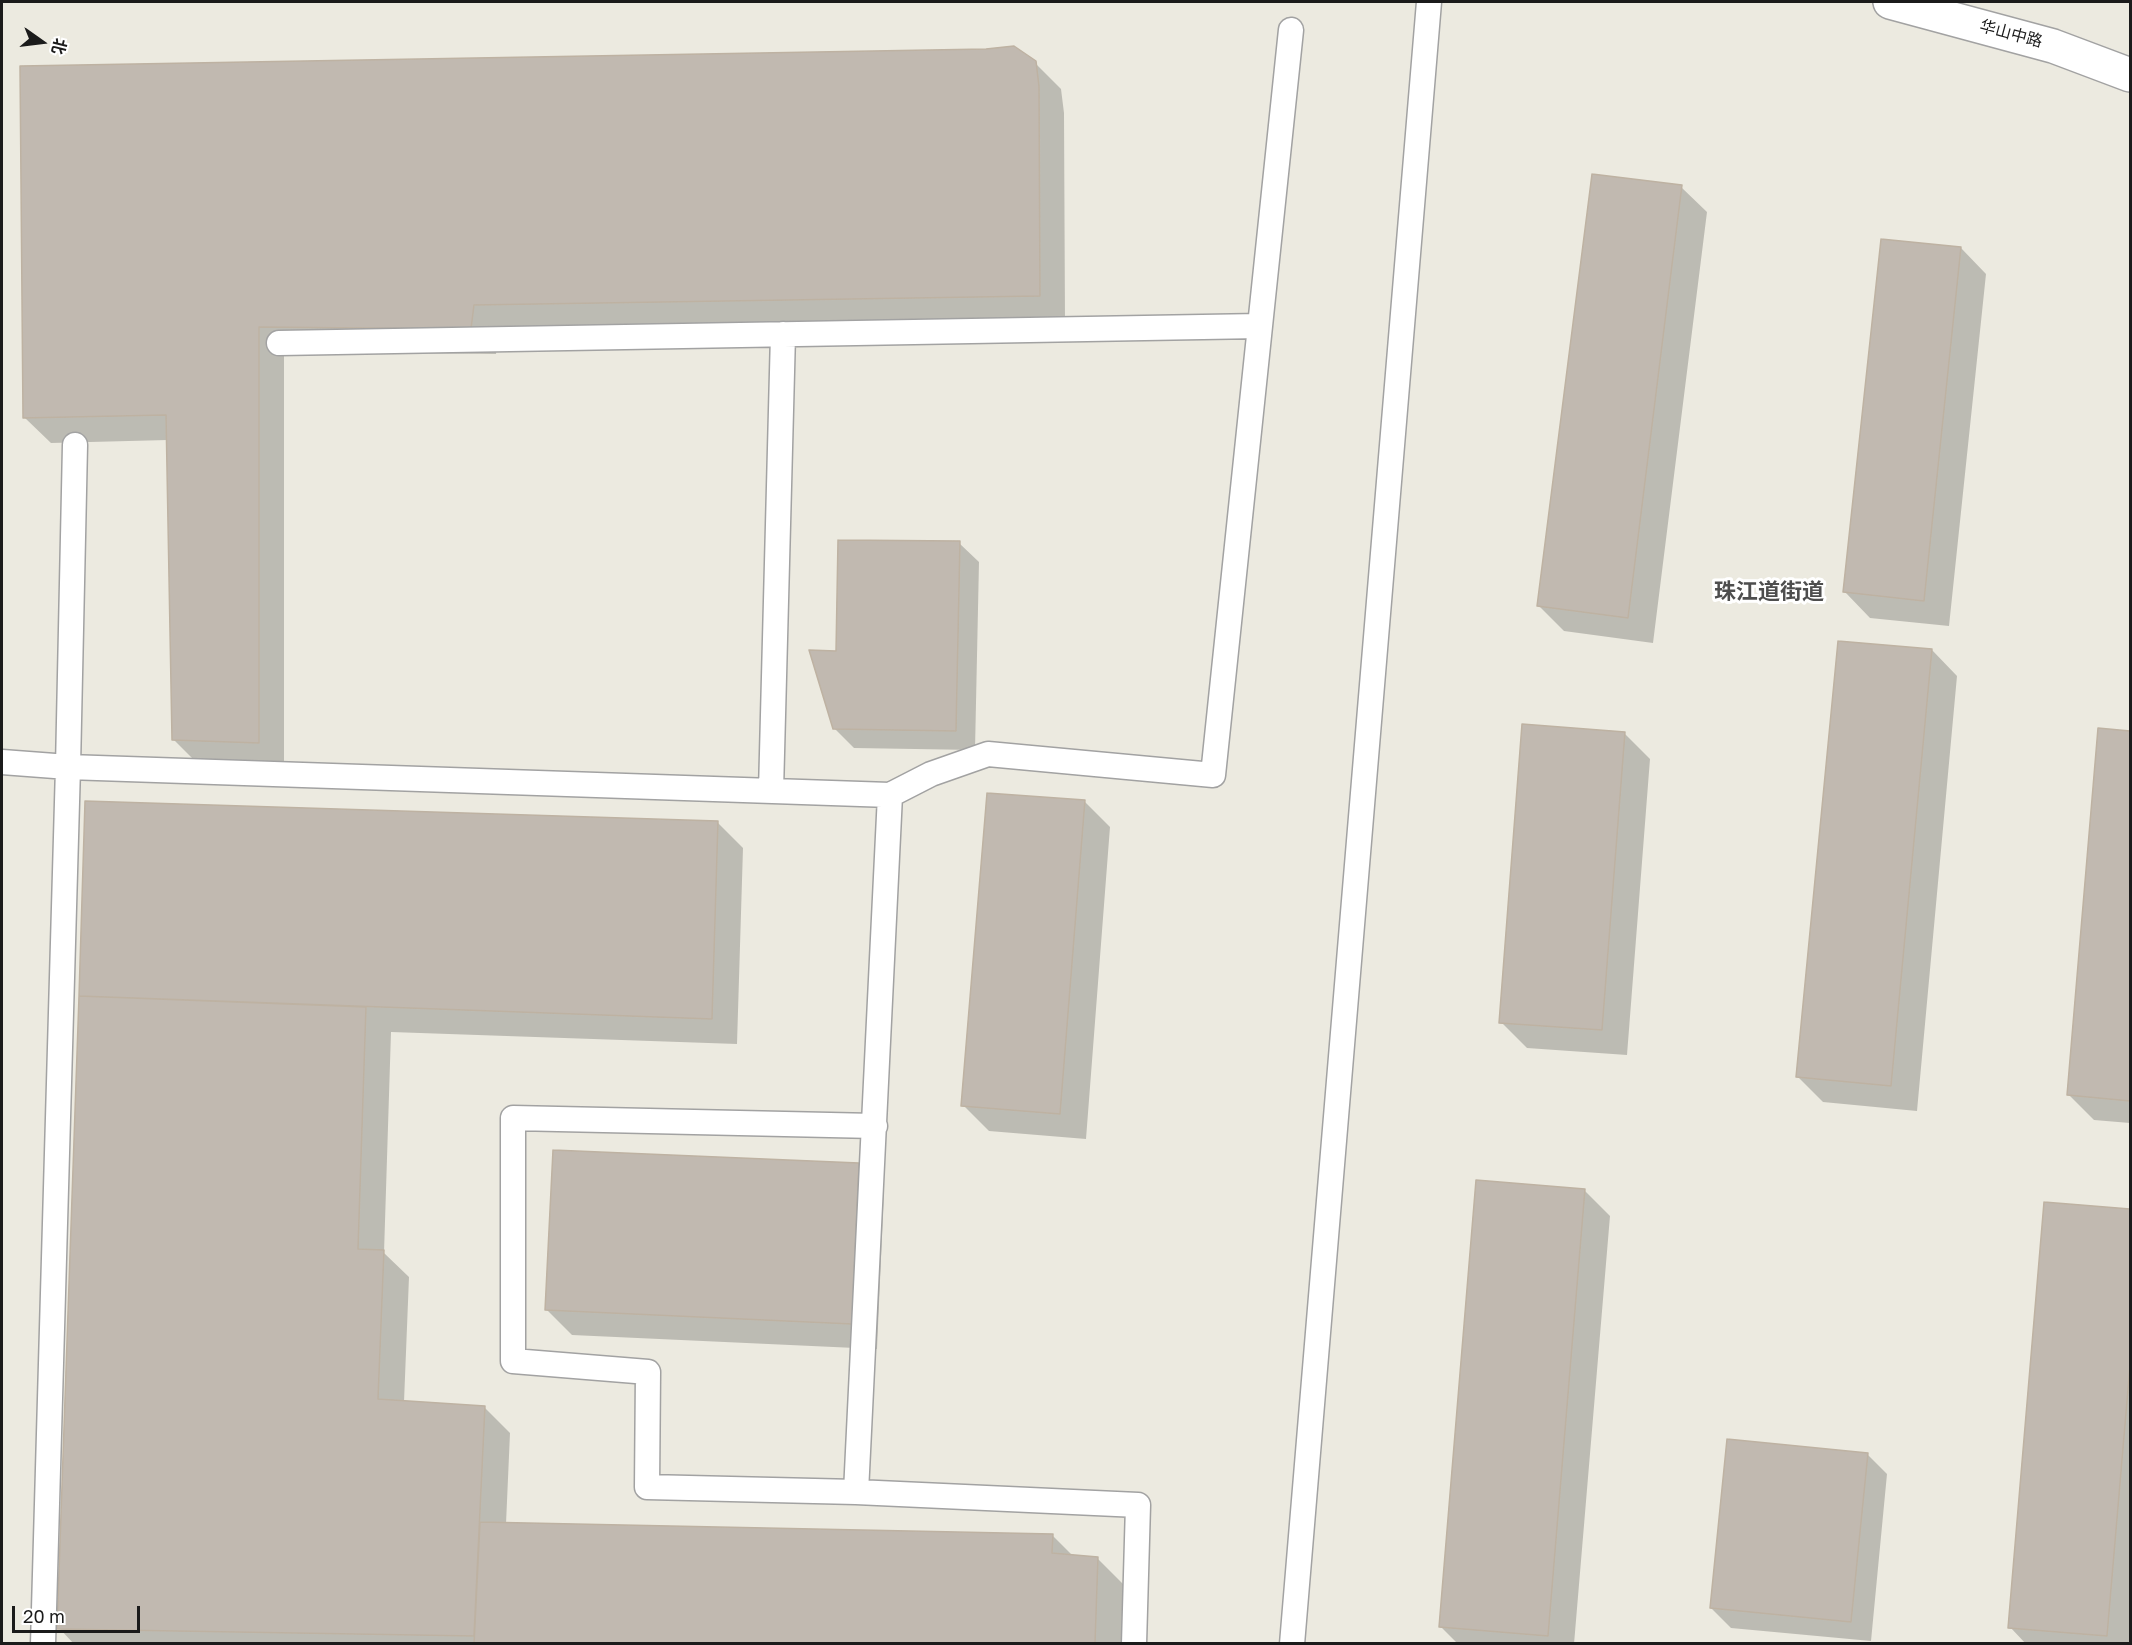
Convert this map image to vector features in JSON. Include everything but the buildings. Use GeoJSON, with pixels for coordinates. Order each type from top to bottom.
{"type":"FeatureCollection","features":[{"type":"Feature","properties":{"kind":"street","name":"华山中路"},"geometry":{"type":"LineString","coordinates":[[1890,2],[2054,46],[2130,75]]}},
{"type":"Feature","properties":{"kind":"lane"},"geometry":{"type":"LineString","coordinates":[[1292,1644],[1429,2]]}},
{"type":"Feature","properties":{"kind":"lane"},"geometry":{"type":"LineString","coordinates":[[2,762],[68,767],[890,795],[931,774],[988,753],[1213,775],[1291,30]]}},
{"type":"Feature","properties":{"kind":"lane"},"geometry":{"type":"LineString","coordinates":[[279,343],[1260,326]]}},
{"type":"Feature","properties":{"kind":"lane"},"geometry":{"type":"LineString","coordinates":[[771,791],[783,334]]}},
{"type":"Feature","properties":{"kind":"lane"},"geometry":{"type":"LineString","coordinates":[[43,1644],[75,445]]}},
{"type":"Feature","properties":{"kind":"lane"},"geometry":{"type":"LineString","coordinates":[[856,1492],[890,795]]}},
{"type":"Feature","properties":{"kind":"lane"},"geometry":{"type":"LineString","coordinates":[[875,1126],[513,1118],[513,1361],[648,1372],[647,1487],[856,1492],[1138,1505],[1134,1644]]}},
{"type":"Feature","properties":{"kind":"district","name":"珠江道街道"},"geometry":{"type":"Point","coordinates":[1769,592]}}]}
